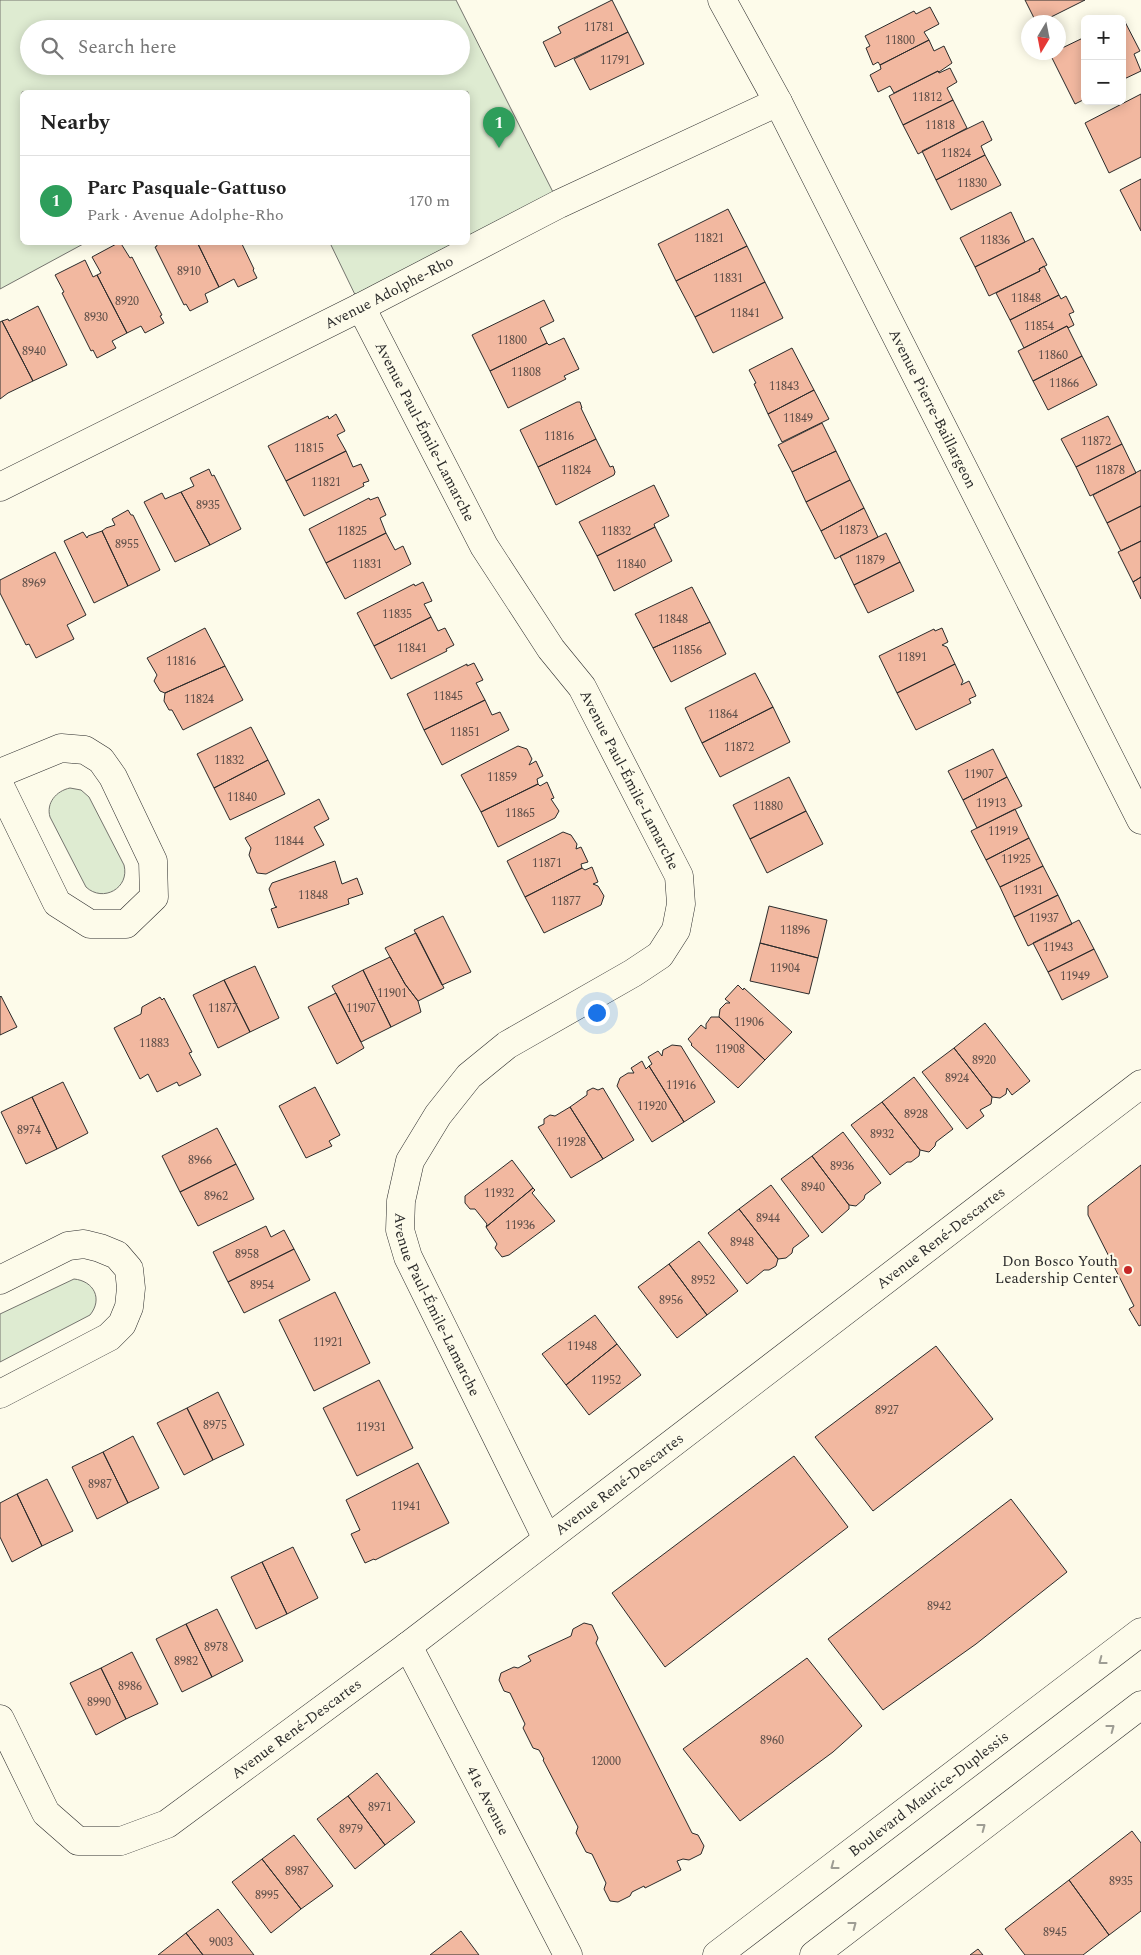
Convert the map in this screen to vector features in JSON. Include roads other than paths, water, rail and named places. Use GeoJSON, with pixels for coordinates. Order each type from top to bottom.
{"type":"FeatureCollection","features":[{"type":"Feature","properties":{"kind":"street","name":"Avenue Pierre-Baillargeon"},"geometry":{"type":"LineString","coordinates":[[722,0],[778,102],[1141,820]]}},
{"type":"Feature","properties":{"kind":"street","name":"Avenue Adolphe-Rho"},"geometry":{"type":"LineString","coordinates":[[0,487],[361,307],[559,204],[778,102]]}},
{"type":"Feature","properties":{"kind":"street","name":"Avenue Paul-Émile-Lamarche"},"geometry":{"type":"LineString","coordinates":[[361,307],[484,546],[551,649],[582,687],[678,876],[681,904],[676,930],[660,955],[633,973],[506,1044],[469,1076],[438,1115],[410,1161],[401,1201],[400,1230],[408,1257],[547,1539]]}},
{"type":"Feature","properties":{"kind":"street"},"geometry":{"type":"LineString","coordinates":[[0,773],[61,748],[85,750],[101,760],[113,777],[153,860],[154,897],[126,924],[90,924],[58,903],[0,786]]}},
{"type":"Feature","properties":{"kind":"street","name":"Avenue René-Descartes"},"geometry":{"type":"LineString","coordinates":[[0,1719],[46,1813],[78,1841],[121,1842],[167,1824],[408,1646],[1141,1084]]}},
{"type":"Feature","properties":{"kind":"street"},"geometry":{"type":"LineString","coordinates":[[0,1280],[68,1246],[84,1244],[117,1255],[129,1269],[131,1288],[129,1307],[122,1324],[109,1338],[0,1394]]}},
{"type":"Feature","properties":{"kind":"street","name":"Boulevard Maurice-Duplessis"},"geometry":{"type":"LineString","coordinates":[[717,1955],[1141,1632]]}},
{"type":"Feature","properties":{"kind":"street","name":"41e Avenue"},"geometry":{"type":"LineString","coordinates":[[408,1646],[568,1955]]}},
{"type":"Feature","properties":{"kind":"street"},"geometry":{"type":"LineString","coordinates":[[814,1955],[1141,1705]]}},
{"type":"Feature","properties":{"kind":"place","name":"Parc Pasquale-Gattuso"},"geometry":{"type":"Point","coordinates":[499,148]}},
{"type":"Feature","properties":{"kind":"place","name":"Don Bosco Youth Leadership Center"},"geometry":{"type":"Point","coordinates":[1128,1270]}}]}
